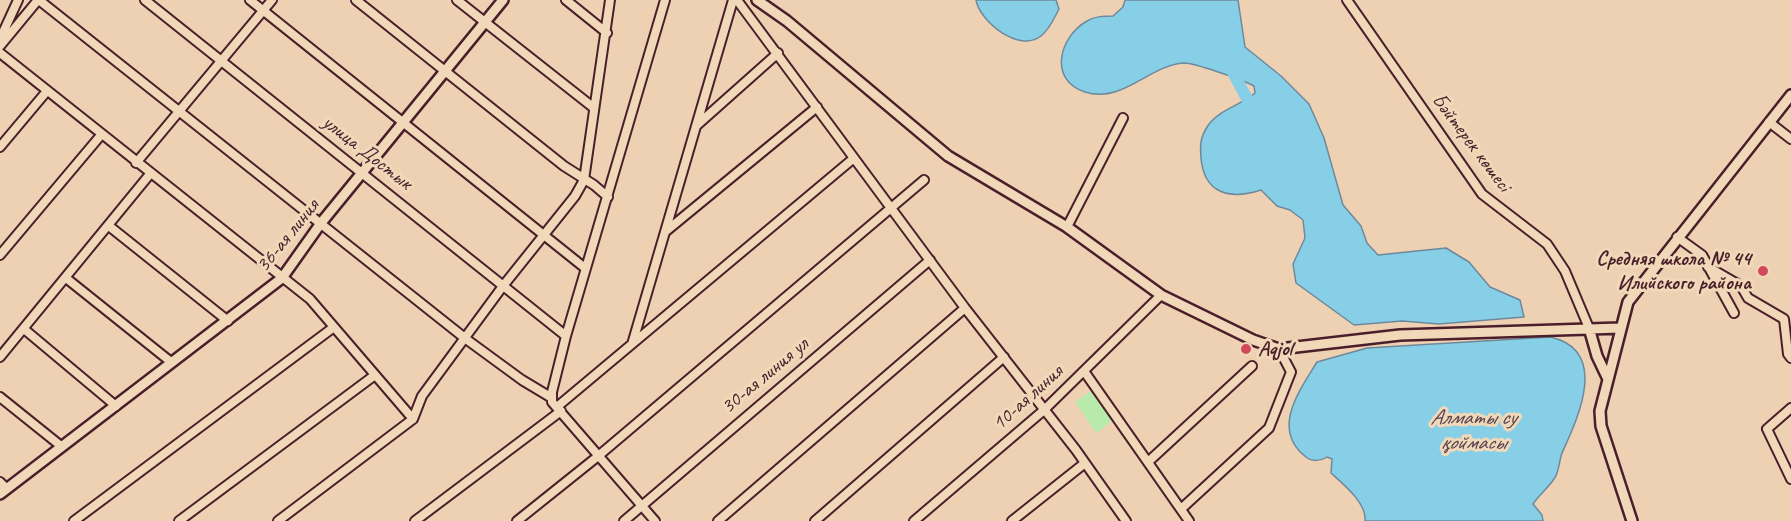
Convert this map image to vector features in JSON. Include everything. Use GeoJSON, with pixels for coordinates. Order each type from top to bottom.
{"type":"FeatureCollection","features":[{"type":"Feature","properties":{"kind":"street"},"geometry":{"type":"LineString","coordinates":[[0,39],[18,0]]}},
{"type":"Feature","properties":{"kind":"street"},"geometry":{"type":"LineString","coordinates":[[0,46],[39,0],[466,339],[522,380],[552,398]]}},
{"type":"Feature","properties":{"kind":"street","name":"улица Достык"},"geometry":{"type":"LineString","coordinates":[[145,0],[566,336]]}},
{"type":"Feature","properties":{"kind":"street"},"geometry":{"type":"LineString","coordinates":[[250,0],[585,268]]}},
{"type":"Feature","properties":{"kind":"street"},"geometry":{"type":"LineString","coordinates":[[136,163],[272,0]]}},
{"type":"Feature","properties":{"kind":"street"},"geometry":{"type":"LineString","coordinates":[[356,0],[608,198]]}},
{"type":"Feature","properties":{"kind":"street"},"geometry":{"type":"LineString","coordinates":[[457,0],[594,108]]}},
{"type":"Feature","properties":{"kind":"street","name":"36-ая линия"},"geometry":{"type":"LineString","coordinates":[[2,488],[116,406],[282,278],[321,223],[401,122],[503,0]]}},
{"type":"Feature","properties":{"kind":"street"},"geometry":{"type":"LineString","coordinates":[[566,0],[607,33]]}},
{"type":"Feature","properties":{"kind":"street"},"geometry":{"type":"LineString","coordinates":[[278,521],[413,419],[422,396],[503,286],[575,196],[584,180],[610,0]]}},
{"type":"Feature","properties":{"kind":"street"},"geometry":{"type":"LineString","coordinates":[[655,521],[644,506],[597,457],[552,402],[552,398],[585,268],[608,198],[665,0]]}},
{"type":"Feature","properties":{"kind":"street"},"geometry":{"type":"LineString","coordinates":[[735,0],[778,53],[965,308],[1085,463],[1126,521]]}},
{"type":"Feature","properties":{"kind":"street"},"geometry":{"type":"LineString","coordinates":[[632,342],[735,0]]}},
{"type":"Feature","properties":{"kind":"street"},"geometry":{"type":"LineString","coordinates":[[757,0],[787,21],[948,156],[1066,227],[1161,295],[1253,340],[1279,349],[1400,334],[1620,328]]}},
{"type":"Feature","properties":{"kind":"street","name":"Бәйтерек көшесі"},"geometry":{"type":"LineString","coordinates":[[1347,0],[1482,194],[1546,244],[1565,271],[1589,328]]}},
{"type":"Feature","properties":{"kind":"street"},"geometry":{"type":"LineString","coordinates":[[0,53],[310,299],[413,419]]}},
{"type":"Feature","properties":{"kind":"street"},"geometry":{"type":"LineString","coordinates":[[696,127],[778,53]]}},
{"type":"Feature","properties":{"kind":"street"},"geometry":{"type":"LineString","coordinates":[[0,147],[46,91]]}},
{"type":"Feature","properties":{"kind":"street"},"geometry":{"type":"LineString","coordinates":[[1632,521],[1601,426],[1600,411],[1628,302],[1791,95]]}},
{"type":"Feature","properties":{"kind":"street"},"geometry":{"type":"LineString","coordinates":[[665,232],[817,107]]}},
{"type":"Feature","properties":{"kind":"street"},"geometry":{"type":"LineString","coordinates":[[1066,227],[1123,118]]}},
{"type":"Feature","properties":{"kind":"street"},"geometry":{"type":"LineString","coordinates":[[1769,122],[1791,139]]}},
{"type":"Feature","properties":{"kind":"street"},"geometry":{"type":"LineString","coordinates":[[0,255],[101,135]]}},
{"type":"Feature","properties":{"kind":"street"},"geometry":{"type":"LineString","coordinates":[[415,521],[560,409],[632,342],[854,158]]}},
{"type":"Feature","properties":{"kind":"street"},"geometry":{"type":"LineString","coordinates":[[0,357],[150,174]]}},
{"type":"Feature","properties":{"kind":"street"},"geometry":{"type":"LineString","coordinates":[[517,521],[597,457],[924,180]]}},
{"type":"Feature","properties":{"kind":"street"},"geometry":{"type":"LineString","coordinates":[[109,226],[228,321]]}},
{"type":"Feature","properties":{"kind":"street"},"geometry":{"type":"LineString","coordinates":[[1677,237],[1702,255],[1734,313]]}},
{"type":"Feature","properties":{"kind":"street","name":"30-ая линия ул"},"geometry":{"type":"LineString","coordinates":[[624,521],[930,260]]}},
{"type":"Feature","properties":{"kind":"street"},"geometry":{"type":"LineString","coordinates":[[1708,267],[1741,286],[1748,298],[1784,319],[1788,354],[1791,357]]}},
{"type":"Feature","properties":{"kind":"street"},"geometry":{"type":"LineString","coordinates":[[66,278],[171,362]]}},
{"type":"Feature","properties":{"kind":"street","name":"10-ая линия"},"geometry":{"type":"LineString","coordinates":[[914,521],[1044,410],[1161,295]]}},
{"type":"Feature","properties":{"kind":"street"},"geometry":{"type":"LineString","coordinates":[[718,521],[965,308]]}},
{"type":"Feature","properties":{"kind":"street"},"geometry":{"type":"LineString","coordinates":[[74,521],[334,327]]}},
{"type":"Feature","properties":{"kind":"street"},"geometry":{"type":"LineString","coordinates":[[1589,328],[1608,380]]}},
{"type":"Feature","properties":{"kind":"street"},"geometry":{"type":"LineString","coordinates":[[24,329],[116,406]]}},
{"type":"Feature","properties":{"kind":"street"},"geometry":{"type":"LineString","coordinates":[[1180,509],[1269,428],[1292,372],[1279,349]]}},
{"type":"Feature","properties":{"kind":"street"},"geometry":{"type":"LineString","coordinates":[[815,521],[1004,357]]}},
{"type":"Feature","properties":{"kind":"street"},"geometry":{"type":"LineString","coordinates":[[1148,462],[1252,366]]}},
{"type":"Feature","properties":{"kind":"street"},"geometry":{"type":"LineString","coordinates":[[1084,371],[1189,521]]}},
{"type":"Feature","properties":{"kind":"street"},"geometry":{"type":"LineString","coordinates":[[179,521],[375,375]]}},
{"type":"Feature","properties":{"kind":"street"},"geometry":{"type":"LineString","coordinates":[[0,397],[61,447]]}},
{"type":"Feature","properties":{"kind":"street"},"geometry":{"type":"LineString","coordinates":[[1791,408],[1767,429],[1791,479]]}},
{"type":"Feature","properties":{"kind":"street"},"geometry":{"type":"LineString","coordinates":[[1012,521],[1085,463]]}},
{"type":"Feature","properties":{"kind":"green space"},"geometry":{"type":"Polygon","coordinates":[[[1091,391],[1112,421],[1096,433],[1075,402],[1091,391]]]}},
{"type":"Feature","properties":{"kind":"water"},"geometry":{"type":"Polygon","coordinates":[[[976,0],[1056,0],[1059,9],[1041,36],[1022,41],[1002,33],[993,26],[979,9],[976,0]]]}},
{"type":"Feature","properties":{"kind":"water"},"geometry":{"type":"Polygon","coordinates":[[[1125,0],[1238,0],[1245,47],[1281,76],[1309,104],[1324,138],[1343,205],[1361,226],[1367,243],[1378,255],[1446,248],[1469,262],[1490,287],[1520,300],[1524,317],[1439,324],[1402,321],[1354,325],[1296,283],[1293,264],[1305,238],[1303,220],[1290,210],[1277,206],[1261,190],[1239,194],[1220,191],[1207,180],[1203,170],[1201,146],[1207,127],[1217,116],[1255,93],[1254,86],[1219,72],[1184,63],[1159,70],[1112,93],[1085,92],[1073,86],[1066,78],[1062,68],[1062,58],[1064,47],[1070,37],[1077,28],[1090,19],[1113,16],[1123,7],[1125,0]]]}},
{"type":"Feature","properties":{"kind":"water","name":"Алматы су қоймасы"},"geometry":{"type":"Polygon","coordinates":[[[1550,337],[1568,344],[1579,356],[1584,370],[1584,387],[1581,404],[1562,453],[1556,476],[1533,504],[1542,515],[1543,521],[1365,521],[1365,514],[1358,501],[1348,488],[1331,473],[1332,459],[1327,457],[1316,460],[1308,459],[1295,446],[1290,434],[1289,422],[1292,410],[1317,362],[1367,348],[1550,337]]]}},
{"type":"Feature","properties":{"kind":"waterway"},"geometry":{"type":"LineString","coordinates":[[1229,65],[1253,110]]}},
{"type":"Feature","properties":{"kind":"place","name":"Средняя школа № 44 Илийского района"},"geometry":{"type":"Point","coordinates":[1763,271]}},
{"type":"Feature","properties":{"kind":"place","name":"Aqjol"},"geometry":{"type":"Point","coordinates":[1246,349]}}]}
